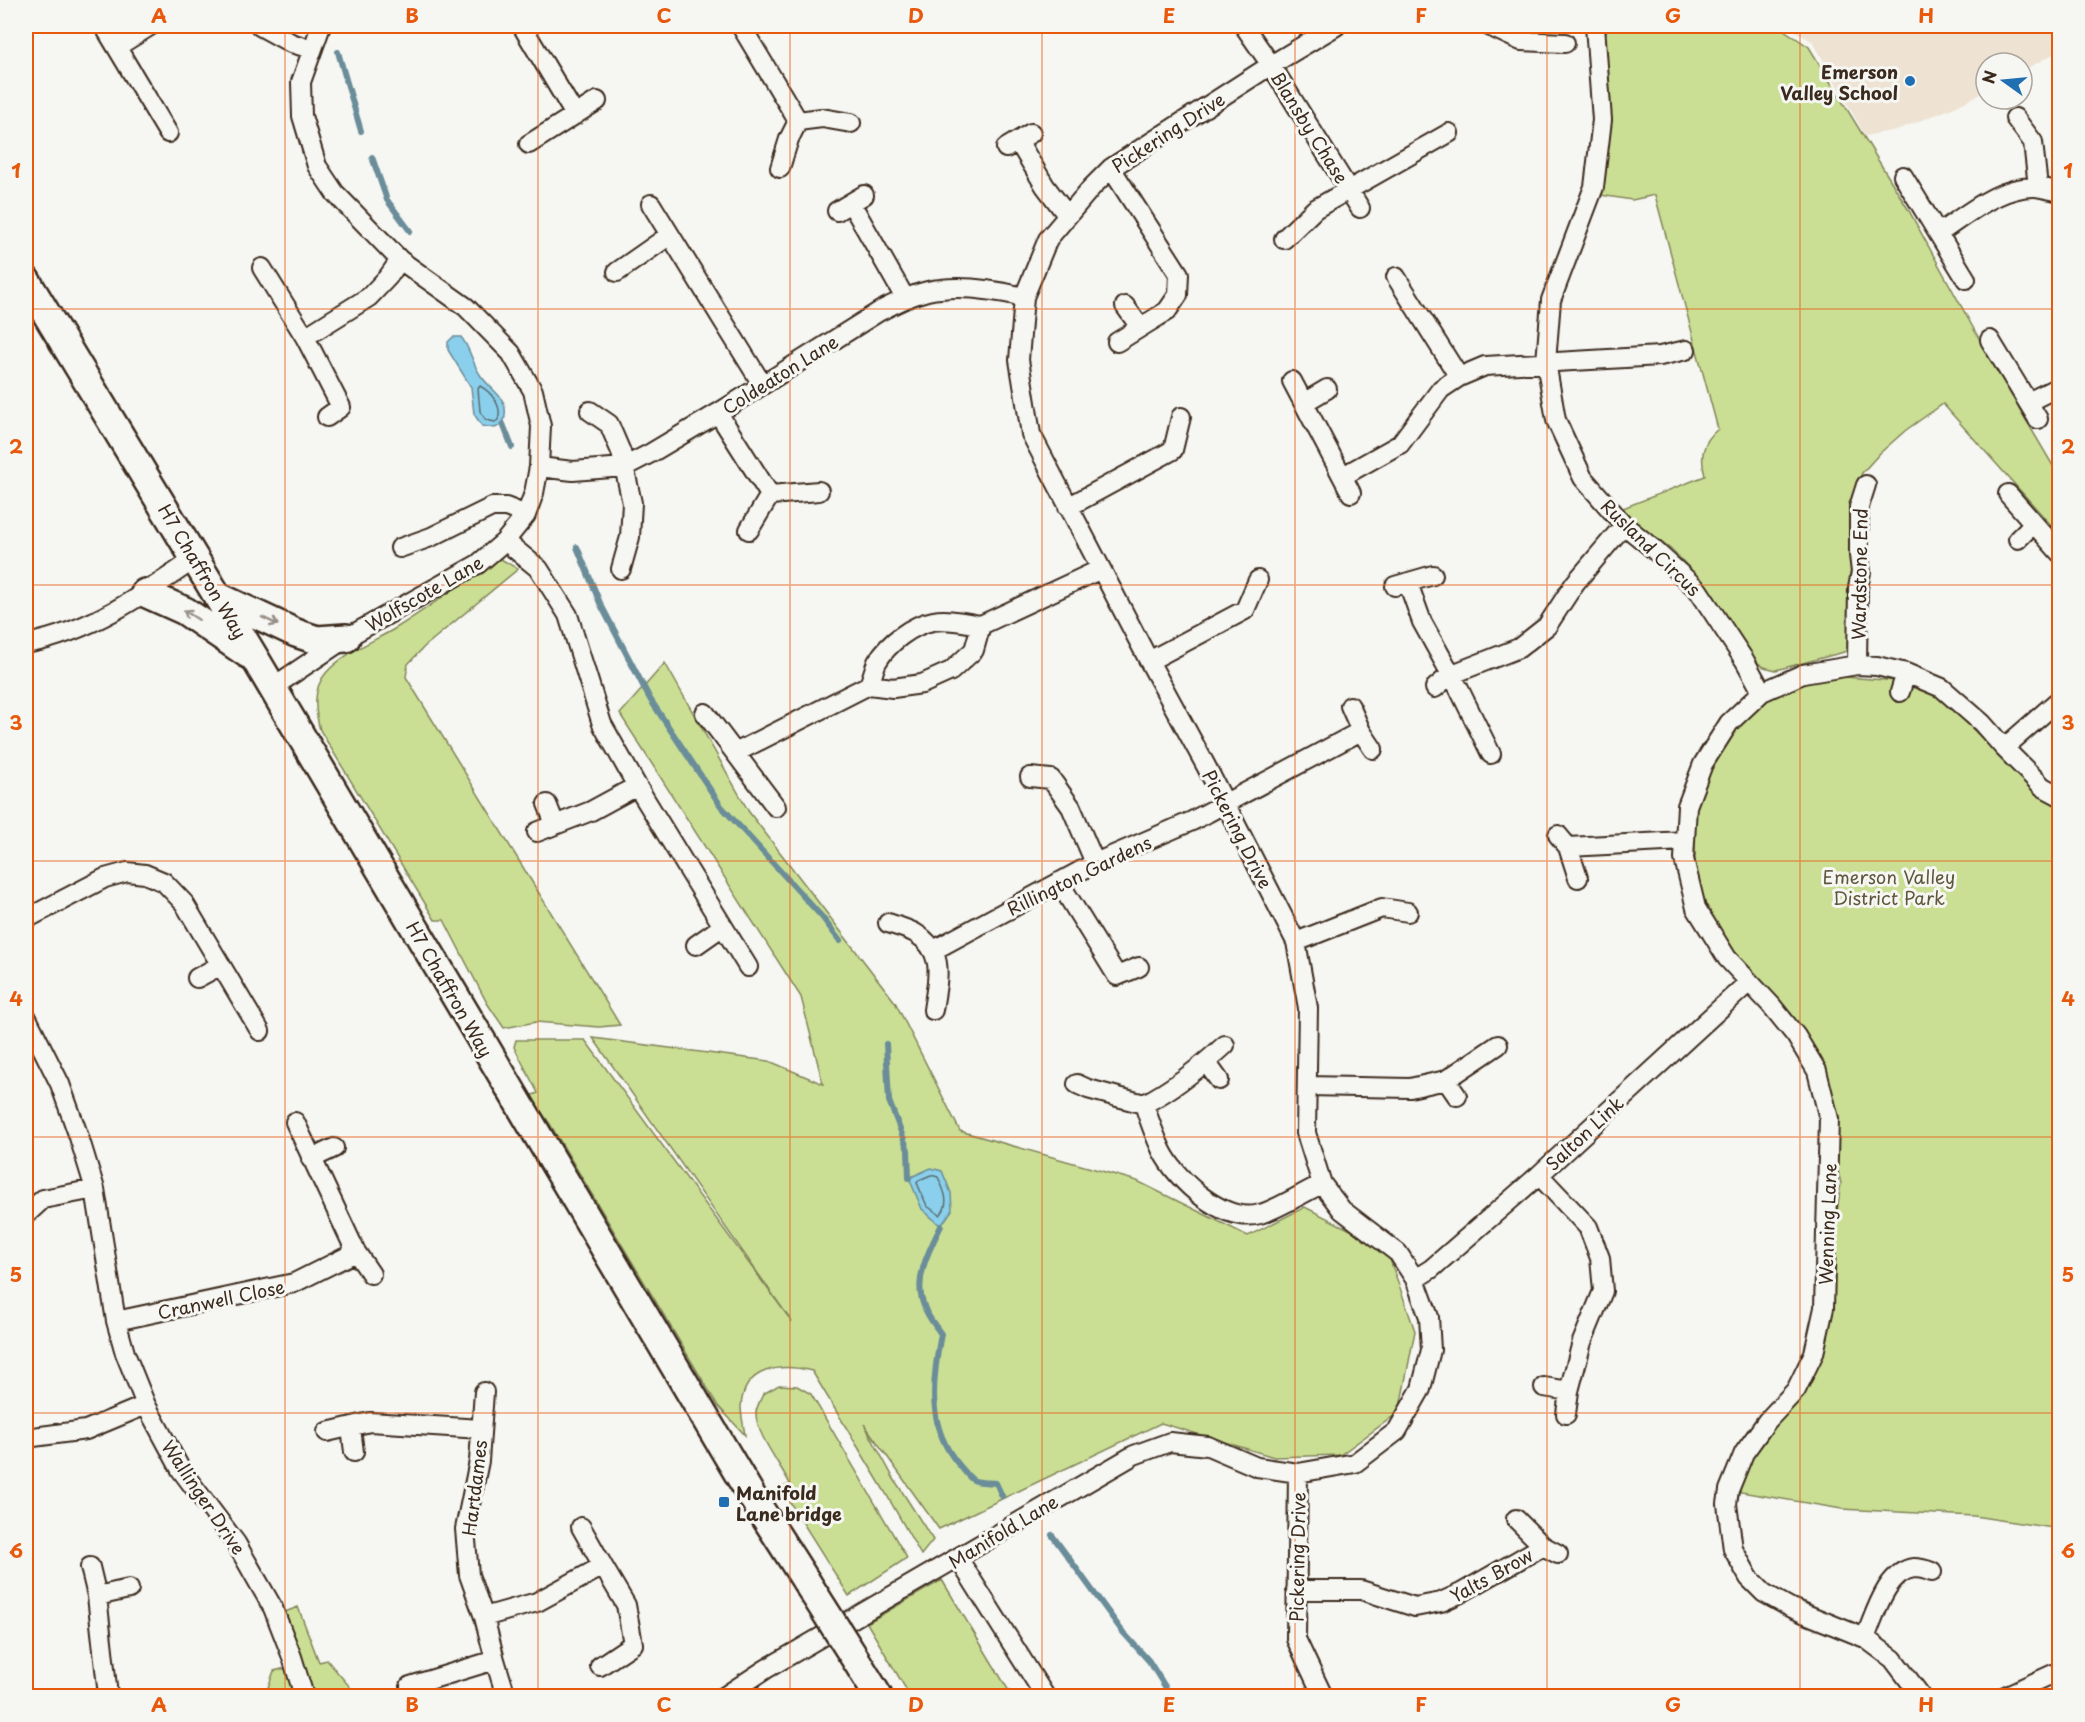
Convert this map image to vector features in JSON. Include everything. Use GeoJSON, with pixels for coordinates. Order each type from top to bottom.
{"type":"FeatureCollection","features":[{"type":"Feature","properties":{"kind":"street"},"geometry":{"type":"LineString","coordinates":[[104,26],[168,133]]}},
{"type":"Feature","properties":{"kind":"street"},"geometry":{"type":"LineString","coordinates":[[117,46],[150,26]]}},
{"type":"Feature","properties":{"kind":"street"},"geometry":{"type":"LineString","coordinates":[[260,26],[291,43],[312,49]]}},
{"type":"Feature","properties":{"kind":"street","name":"Wolfscote Lane"},"geometry":{"type":"LineString","coordinates":[[273,687],[346,638],[478,564],[505,541],[526,515],[534,493],[539,467],[541,426],[533,391],[510,353],[466,307],[400,260],[335,193],[317,166],[302,116],[301,82],[321,26]]}},
{"type":"Feature","properties":{"kind":"street"},"geometry":{"type":"LineString","coordinates":[[522,26],[575,115]]}},
{"type":"Feature","properties":{"kind":"street"},"geometry":{"type":"LineString","coordinates":[[741,26],[798,122]]}},
{"type":"Feature","properties":{"kind":"street","name":"Blansby Chase"},"geometry":{"type":"LineString","coordinates":[[1244,26],[1271,65],[1360,208]]}},
{"type":"Feature","properties":{"kind":"street","name":"Pickering Drive"},"geometry":{"type":"LineString","coordinates":[[1315,1694],[1296,1639],[1298,1473],[1355,1463],[1397,1431],[1420,1389],[1431,1350],[1429,1317],[1415,1279],[1398,1253],[1342,1210],[1322,1184],[1306,1133],[1308,1008],[1296,942],[1031,434],[1019,360],[1024,297],[1048,239],[1111,168],[1336,26]]}},
{"type":"Feature","properties":{"kind":"street"},"geometry":{"type":"LineString","coordinates":[[1489,26],[1521,40],[1565,43]]}},
{"type":"Feature","properties":{"kind":"street","name":"Rusland Circus"},"geometry":{"type":"LineString","coordinates":[[1595,26],[1602,120],[1594,187],[1551,300],[1546,362],[1556,420],[1583,478],[1624,525],[1698,590],[1745,661],[1762,692]]}},
{"type":"Feature","properties":{"kind":"street"},"geometry":{"type":"LineString","coordinates":[[529,144],[597,101]]}},
{"type":"Feature","properties":{"kind":"street"},"geometry":{"type":"LineString","coordinates":[[798,122],[822,118],[850,123]]}},
{"type":"Feature","properties":{"kind":"street"},"geometry":{"type":"LineString","coordinates":[[2015,118],[2033,142],[2037,187]]}},
{"type":"Feature","properties":{"kind":"street"},"geometry":{"type":"LineString","coordinates":[[780,168],[789,139],[798,122]]}},
{"type":"Feature","properties":{"kind":"street","name":"Blansby Chase"},"geometry":{"type":"LineString","coordinates":[[1284,239],[1315,209],[1449,133]]}},
{"type":"Feature","properties":{"kind":"street"},"geometry":{"type":"LineString","coordinates":[[1018,141],[1045,186],[1067,215]]}},
{"type":"Feature","properties":{"kind":"street"},"geometry":{"type":"LineString","coordinates":[[1111,168],[1179,274],[1178,296],[1167,311],[1117,342]]}},
{"type":"Feature","properties":{"kind":"street"},"geometry":{"type":"LineString","coordinates":[[1903,176],[1966,279]]}},
{"type":"Feature","properties":{"kind":"street"},"geometry":{"type":"LineString","coordinates":[[1939,233],[1996,196],[2017,189],[2037,187],[2060,192]]}},
{"type":"Feature","properties":{"kind":"street"},"geometry":{"type":"LineString","coordinates":[[851,203],[905,298]]}},
{"type":"Feature","properties":{"kind":"street"},"geometry":{"type":"LineString","coordinates":[[651,204],[762,384]]}},
{"type":"Feature","properties":{"kind":"street"},"geometry":{"type":"LineString","coordinates":[[617,272],[670,235]]}},
{"type":"Feature","properties":{"kind":"street"},"geometry":{"type":"LineString","coordinates":[[305,337],[369,297],[400,260]]}},
{"type":"Feature","properties":{"kind":"street"},"geometry":{"type":"LineString","coordinates":[[262,268],[305,337],[341,408],[327,417]]}},
{"type":"Feature","properties":{"kind":"street"},"geometry":{"type":"LineString","coordinates":[[1396,277],[1406,311],[1459,376]]}},
{"type":"Feature","properties":{"kind":"street","name":"H7 Chaffron Way"},"geometry":{"type":"LineString","coordinates":[[29,286],[196,558],[751,1495],[878,1696]]}},
{"type":"Feature","properties":{"kind":"street","name":"Coldeaton Lane"},"geometry":{"type":"LineString","coordinates":[[539,467],[573,471],[606,470],[624,466],[651,453],[718,413],[880,310],[905,298],[940,288],[999,291],[1024,297]]}},
{"type":"Feature","properties":{"kind":"street"},"geometry":{"type":"LineString","coordinates":[[1125,306],[1140,327]]}},
{"type":"Feature","properties":{"kind":"street"},"geometry":{"type":"LineString","coordinates":[[1990,340],[2038,419]]}},
{"type":"Feature","properties":{"kind":"street"},"geometry":{"type":"LineString","coordinates":[[1343,476],[1400,444],[1441,389],[1459,376],[1485,366],[1546,362],[1662,364],[1686,350]]}},
{"type":"Feature","properties":{"kind":"street"},"geometry":{"type":"LineString","coordinates":[[1292,381],[1351,493]]}},
{"type":"Feature","properties":{"kind":"street"},"geometry":{"type":"LineString","coordinates":[[2028,402],[2060,386]]}},
{"type":"Feature","properties":{"kind":"street"},"geometry":{"type":"LineString","coordinates":[[1305,402],[1327,389]]}},
{"type":"Feature","properties":{"kind":"street"},"geometry":{"type":"LineString","coordinates":[[590,411],[609,424],[621,452],[632,503],[630,537],[621,569]]}},
{"type":"Feature","properties":{"kind":"street"},"geometry":{"type":"LineString","coordinates":[[718,413],[770,495]]}},
{"type":"Feature","properties":{"kind":"street"},"geometry":{"type":"LineString","coordinates":[[1068,507],[1173,450],[1180,417]]}},
{"type":"Feature","properties":{"kind":"street","name":"Wardstone End"},"geometry":{"type":"LineString","coordinates":[[1857,664],[1858,588],[1861,572],[1859,507],[1866,485]]}},
{"type":"Feature","properties":{"kind":"street"},"geometry":{"type":"LineString","coordinates":[[770,495],[819,491]]}},
{"type":"Feature","properties":{"kind":"street"},"geometry":{"type":"LineString","coordinates":[[2008,494],[2060,553]]}},
{"type":"Feature","properties":{"kind":"street"},"geometry":{"type":"LineString","coordinates":[[749,530],[770,495]]}},
{"type":"Feature","properties":{"kind":"street"},"geometry":{"type":"LineString","coordinates":[[400,548],[439,534],[492,507],[506,507],[526,515]]}},
{"type":"Feature","properties":{"kind":"street"},"geometry":{"type":"LineString","coordinates":[[2018,539],[2033,524]]}},
{"type":"Feature","properties":{"kind":"street"},"geometry":{"type":"LineString","coordinates":[[1435,688],[1450,675],[1519,648],[1547,626],[1575,583],[1624,525]]}},
{"type":"Feature","properties":{"kind":"street"},"geometry":{"type":"LineString","coordinates":[[505,541],[539,569],[567,615],[602,724],[637,786],[748,968]]}},
{"type":"Feature","properties":{"kind":"street"},"geometry":{"type":"LineString","coordinates":[[26,644],[46,640],[87,626],[145,593],[196,558]]}},
{"type":"Feature","properties":{"kind":"street"},"geometry":{"type":"LineString","coordinates":[[869,685],[877,663],[889,645],[911,630],[933,621],[981,625],[1101,568]]}},
{"type":"Feature","properties":{"kind":"street"},"geometry":{"type":"LineString","coordinates":[[1433,575],[1401,584],[1491,754]]}},
{"type":"Feature","properties":{"kind":"street"},"geometry":{"type":"LineString","coordinates":[[1149,661],[1245,610],[1258,579]]}},
{"type":"Feature","properties":{"kind":"street"},"geometry":{"type":"LineString","coordinates":[[145,593],[185,611],[256,660]]}},
{"type":"Feature","properties":{"kind":"street"},"geometry":{"type":"LineString","coordinates":[[217,596],[296,633],[317,640],[346,638]]}},
{"type":"Feature","properties":{"kind":"street"},"geometry":{"type":"LineString","coordinates":[[735,753],[869,685],[892,688],[922,684],[951,671],[974,650],[981,625]]}},
{"type":"Feature","properties":{"kind":"street","name":"Wenning Lane"},"geometry":{"type":"LineString","coordinates":[[1921,1696],[1893,1659],[1865,1638],[1791,1608],[1764,1593],[1749,1578],[1733,1549],[1727,1504],[1744,1453],[1767,1421],[1796,1390],[1814,1353],[1825,1297],[1829,1119],[1817,1071],[1796,1036],[1727,958],[1696,908],[1684,859],[1687,806],[1702,764],[1729,723],[1762,692],[1803,674],[1857,664],[1906,673],[1942,688],[1982,723],[2043,787],[2060,796]]}},
{"type":"Feature","properties":{"kind":"street"},"geometry":{"type":"LineString","coordinates":[[1900,692],[1906,673]]}},
{"type":"Feature","properties":{"kind":"street"},"geometry":{"type":"LineString","coordinates":[[2004,748],[2060,699]]}},
{"type":"Feature","properties":{"kind":"street"},"geometry":{"type":"LineString","coordinates":[[1350,706],[1361,731],[1373,749]]}},
{"type":"Feature","properties":{"kind":"street"},"geometry":{"type":"LineString","coordinates":[[705,713],[776,807]]}},
{"type":"Feature","properties":{"kind":"street","name":"Rillington Gardens"},"geometry":{"type":"LineString","coordinates":[[934,950],[1095,863],[1192,821],[1361,731]]}},
{"type":"Feature","properties":{"kind":"street"},"geometry":{"type":"LineString","coordinates":[[1030,777],[1051,779],[1071,807],[1095,863]]}},
{"type":"Feature","properties":{"kind":"street"},"geometry":{"type":"LineString","coordinates":[[537,832],[591,811],[637,786]]}},
{"type":"Feature","properties":{"kind":"street"},"geometry":{"type":"LineString","coordinates":[[547,804],[555,824]]}},
{"type":"Feature","properties":{"kind":"street"},"geometry":{"type":"LineString","coordinates":[[1578,878],[1563,841],[1684,842]]}},
{"type":"Feature","properties":{"kind":"street"},"geometry":{"type":"LineString","coordinates":[[26,919],[105,878],[127,872],[145,874],[164,882],[184,903],[260,1030]]}},
{"type":"Feature","properties":{"kind":"street"},"geometry":{"type":"LineString","coordinates":[[1059,882],[1117,976],[1139,967]]}},
{"type":"Feature","properties":{"kind":"street"},"geometry":{"type":"LineString","coordinates":[[1296,942],[1382,908],[1408,912]]}},
{"type":"Feature","properties":{"kind":"street"},"geometry":{"type":"LineString","coordinates":[[888,923],[915,933],[934,950],[939,969],[933,1010]]}},
{"type":"Feature","properties":{"kind":"street"},"geometry":{"type":"LineString","coordinates":[[696,945],[723,926]]}},
{"type":"Feature","properties":{"kind":"street"},"geometry":{"type":"LineString","coordinates":[[197,978],[221,966]]}},
{"type":"Feature","properties":{"kind":"street","name":"Salton Link"},"geometry":{"type":"LineString","coordinates":[[1415,1279],[1431,1269],[1539,1175],[1749,982]]}},
{"type":"Feature","properties":{"kind":"street","name":"Wallinger Drive"},"geometry":{"type":"LineString","coordinates":[[28,1026],[60,1084],[95,1189],[116,1321],[124,1353],[146,1405],[181,1470],[236,1543],[273,1608],[304,1696]]}},
{"type":"Feature","properties":{"kind":"street"},"geometry":{"type":"LineString","coordinates":[[1083,1092],[1144,1104],[1206,1062],[1225,1045]]}},
{"type":"Feature","properties":{"kind":"street"},"geometry":{"type":"LineString","coordinates":[[1307,1086],[1410,1088],[1446,1080],[1498,1045]]}},
{"type":"Feature","properties":{"kind":"street"},"geometry":{"type":"LineString","coordinates":[[1206,1062],[1219,1080]]}},
{"type":"Feature","properties":{"kind":"street"},"geometry":{"type":"LineString","coordinates":[[1446,1080],[1457,1096]]}},
{"type":"Feature","properties":{"kind":"street"},"geometry":{"type":"LineString","coordinates":[[1144,1104],[1163,1153],[1185,1181],[1210,1203],[1236,1215],[1259,1214],[1322,1184]]}},
{"type":"Feature","properties":{"kind":"street"},"geometry":{"type":"LineString","coordinates":[[295,1122],[356,1252],[371,1274]]}},
{"type":"Feature","properties":{"kind":"street"},"geometry":{"type":"LineString","coordinates":[[311,1159],[334,1148]]}},
{"type":"Feature","properties":{"kind":"street"},"geometry":{"type":"LineString","coordinates":[[1539,1175],[1588,1227],[1600,1258],[1602,1291],[1582,1342],[1569,1391],[1566,1414]]}},
{"type":"Feature","properties":{"kind":"street"},"geometry":{"type":"LineString","coordinates":[[29,1212],[43,1199],[95,1189]]}},
{"type":"Feature","properties":{"kind":"street","name":"Cranwell Close"},"geometry":{"type":"LineString","coordinates":[[116,1321],[294,1283],[356,1252]]}},
{"type":"Feature","properties":{"kind":"street"},"geometry":{"type":"LineString","coordinates":[[1544,1387],[1569,1391]]}},
{"type":"Feature","properties":{"kind":"street","name":"Hartdames"},"geometry":{"type":"LineString","coordinates":[[484,1392],[479,1461],[465,1529],[469,1575],[506,1696]]}},
{"type":"Feature","properties":{"kind":"street"},"geometry":{"type":"LineString","coordinates":[[26,1438],[86,1430],[146,1405]]}},
{"type":"Feature","properties":{"kind":"street","name":"Hartdames"},"geometry":{"type":"LineString","coordinates":[[327,1432],[369,1422],[481,1429]]}},
{"type":"Feature","properties":{"kind":"street"},"geometry":{"type":"LineString","coordinates":[[351,1428],[354,1452]]}},
{"type":"Feature","properties":{"kind":"street","name":"Manifold Lane"},"geometry":{"type":"LineString","coordinates":[[725,1696],[1134,1455],[1170,1442],[1208,1446],[1257,1467],[1298,1473]]}},
{"type":"Feature","properties":{"kind":"street","name":"Yalts Brow"},"geometry":{"type":"LineString","coordinates":[[1296,1590],[1361,1590],[1415,1606],[1441,1602],[1550,1550],[1516,1519]]}},
{"type":"Feature","properties":{"kind":"street"},"geometry":{"type":"LineString","coordinates":[[581,1527],[626,1605],[633,1644],[600,1666]]}},
{"type":"Feature","properties":{"kind":"street"},"geometry":{"type":"LineString","coordinates":[[958,1558],[1045,1696]]}},
{"type":"Feature","properties":{"kind":"street"},"geometry":{"type":"LineString","coordinates":[[483,1617],[537,1602],[603,1566]]}},
{"type":"Feature","properties":{"kind":"street"},"geometry":{"type":"LineString","coordinates":[[90,1567],[97,1596],[108,1696]]}},
{"type":"Feature","properties":{"kind":"street"},"geometry":{"type":"LineString","coordinates":[[1865,1638],[1887,1587],[1900,1573],[1915,1568],[1932,1572]]}},
{"type":"Feature","properties":{"kind":"street"},"geometry":{"type":"LineString","coordinates":[[97,1596],[129,1589]]}},
{"type":"Feature","properties":{"kind":"street"},"geometry":{"type":"LineString","coordinates":[[410,1686],[495,1660]]}},
{"type":"Feature","properties":{"kind":"street"},"geometry":{"type":"LineString","coordinates":[[2005,1696],[2060,1671]]}},
{"type":"Feature","properties":{"kind":"shaded area","name":"Emerson Valley School"},"geometry":{"type":"Polygon","coordinates":[[[1787,26],[2059,26],[2059,51],[2034,65],[2034,51],[1974,51],[1974,97],[1897,130],[1865,136],[1813,42],[1787,26]]]}},
{"type":"Feature","properties":{"kind":"green space"},"geometry":{"type":"Polygon","coordinates":[[[1609,26],[1778,26],[1809,47],[1908,209],[1993,364],[2059,476],[2059,534],[1943,404],[1906,430],[1862,473],[1853,497],[1851,646],[1844,652],[1776,670],[1756,662],[1707,586],[1673,551],[1632,520],[1623,508],[1705,476],[1704,450],[1709,439],[1718,429],[1655,195],[1632,200],[1600,195],[1605,168],[1610,110],[1603,40],[1609,26]]]}},
{"type":"Feature","properties":{"kind":"green space"},"geometry":{"type":"Polygon","coordinates":[[[499,558],[518,569],[424,647],[408,664],[406,677],[620,1025],[599,1027],[536,1022],[504,1028],[487,1003],[444,920],[435,920],[320,730],[316,708],[318,686],[333,666],[350,653],[409,620],[499,558]]]}},
{"type":"Feature","properties":{"kind":"green space"},"geometry":{"type":"Polygon","coordinates":[[[665,663],[749,812],[895,1002],[960,1131],[1137,1181],[1248,1236],[1305,1207],[1386,1248],[1415,1331],[1399,1412],[1340,1455],[1274,1457],[1161,1423],[939,1529],[864,1424],[894,1479],[933,1540],[921,1555],[812,1371],[776,1368],[756,1376],[743,1394],[741,1410],[745,1435],[718,1406],[550,1124],[530,1096],[538,1093],[514,1047],[516,1040],[585,1040],[792,1322],[593,1038],[769,1061],[823,1084],[801,997],[620,714],[665,663]]]}},
{"type":"Feature","properties":{"kind":"green space","name":"Emerson Valley District Park"},"geometry":{"type":"Polygon","coordinates":[[[1803,674],[1926,683],[2004,760],[2059,786],[2059,1529],[1974,1516],[1842,1509],[1729,1490],[1767,1421],[1815,1370],[1841,1183],[1808,1057],[1696,908],[1694,805],[1729,723],[1803,674]]]}},
{"type":"Feature","properties":{"kind":"green space"},"geometry":{"type":"Polygon","coordinates":[[[779,1385],[797,1386],[811,1394],[907,1558],[849,1596],[781,1488],[790,1484],[769,1449],[757,1420],[756,1412],[763,1394],[779,1385]]]}},
{"type":"Feature","properties":{"kind":"green space"},"geometry":{"type":"Polygon","coordinates":[[[942,1580],[1012,1696],[910,1696],[867,1623],[942,1580]]]}},
{"type":"Feature","properties":{"kind":"green space"},"geometry":{"type":"Polygon","coordinates":[[[298,1607],[319,1662],[327,1660],[356,1694],[355,1696],[312,1696],[285,1612],[298,1607]]]}},
{"type":"Feature","properties":{"kind":"green space"},"geometry":{"type":"Polygon","coordinates":[[[286,1668],[292,1686],[291,1696],[265,1696],[274,1671],[286,1668]]]}},
{"type":"Feature","properties":{"kind":"water"},"geometry":{"type":"Polygon","coordinates":[[[453,337],[461,337],[478,371],[503,402],[505,415],[503,424],[495,428],[482,426],[474,414],[471,387],[448,350],[448,342],[453,337]]]}},
{"type":"Feature","properties":{"kind":"water"},"geometry":{"type":"Polygon","coordinates":[[[931,1168],[942,1171],[951,1193],[952,1210],[941,1226],[922,1209],[909,1178],[931,1168]]]}},
{"type":"Feature","properties":{"kind":"waterway"},"geometry":{"type":"LineString","coordinates":[[338,52],[361,131]]}},
{"type":"Feature","properties":{"kind":"waterway"},"geometry":{"type":"LineString","coordinates":[[372,157],[387,200],[410,231]]}},
{"type":"Feature","properties":{"kind":"waterway"},"geometry":{"type":"LineString","coordinates":[[503,424],[512,447]]}},
{"type":"Feature","properties":{"kind":"waterway"},"geometry":{"type":"LineString","coordinates":[[577,547],[600,603],[650,699],[721,806],[822,917],[840,941]]}},
{"type":"Feature","properties":{"kind":"waterway"},"geometry":{"type":"LineString","coordinates":[[886,1044],[889,1101],[908,1150],[909,1178]]}},
{"type":"Feature","properties":{"kind":"waterway"},"geometry":{"type":"LineString","coordinates":[[941,1226],[924,1265],[920,1286],[925,1310],[941,1334],[934,1386],[937,1420],[941,1436],[949,1451],[971,1479],[996,1483],[1002,1496]]}},
{"type":"Feature","properties":{"kind":"waterway"},"geometry":{"type":"LineString","coordinates":[[1052,1535],[1122,1631],[1149,1661],[1171,1696]]}},
{"type":"Feature","properties":{"kind":"place","name":"Emerson Valley School"},"geometry":{"type":"Point","coordinates":[1910,81]}},
{"type":"Feature","properties":{"kind":"place","name":"Manifold Lane bridge"},"geometry":{"type":"Point","coordinates":[724,1502]}}]}
